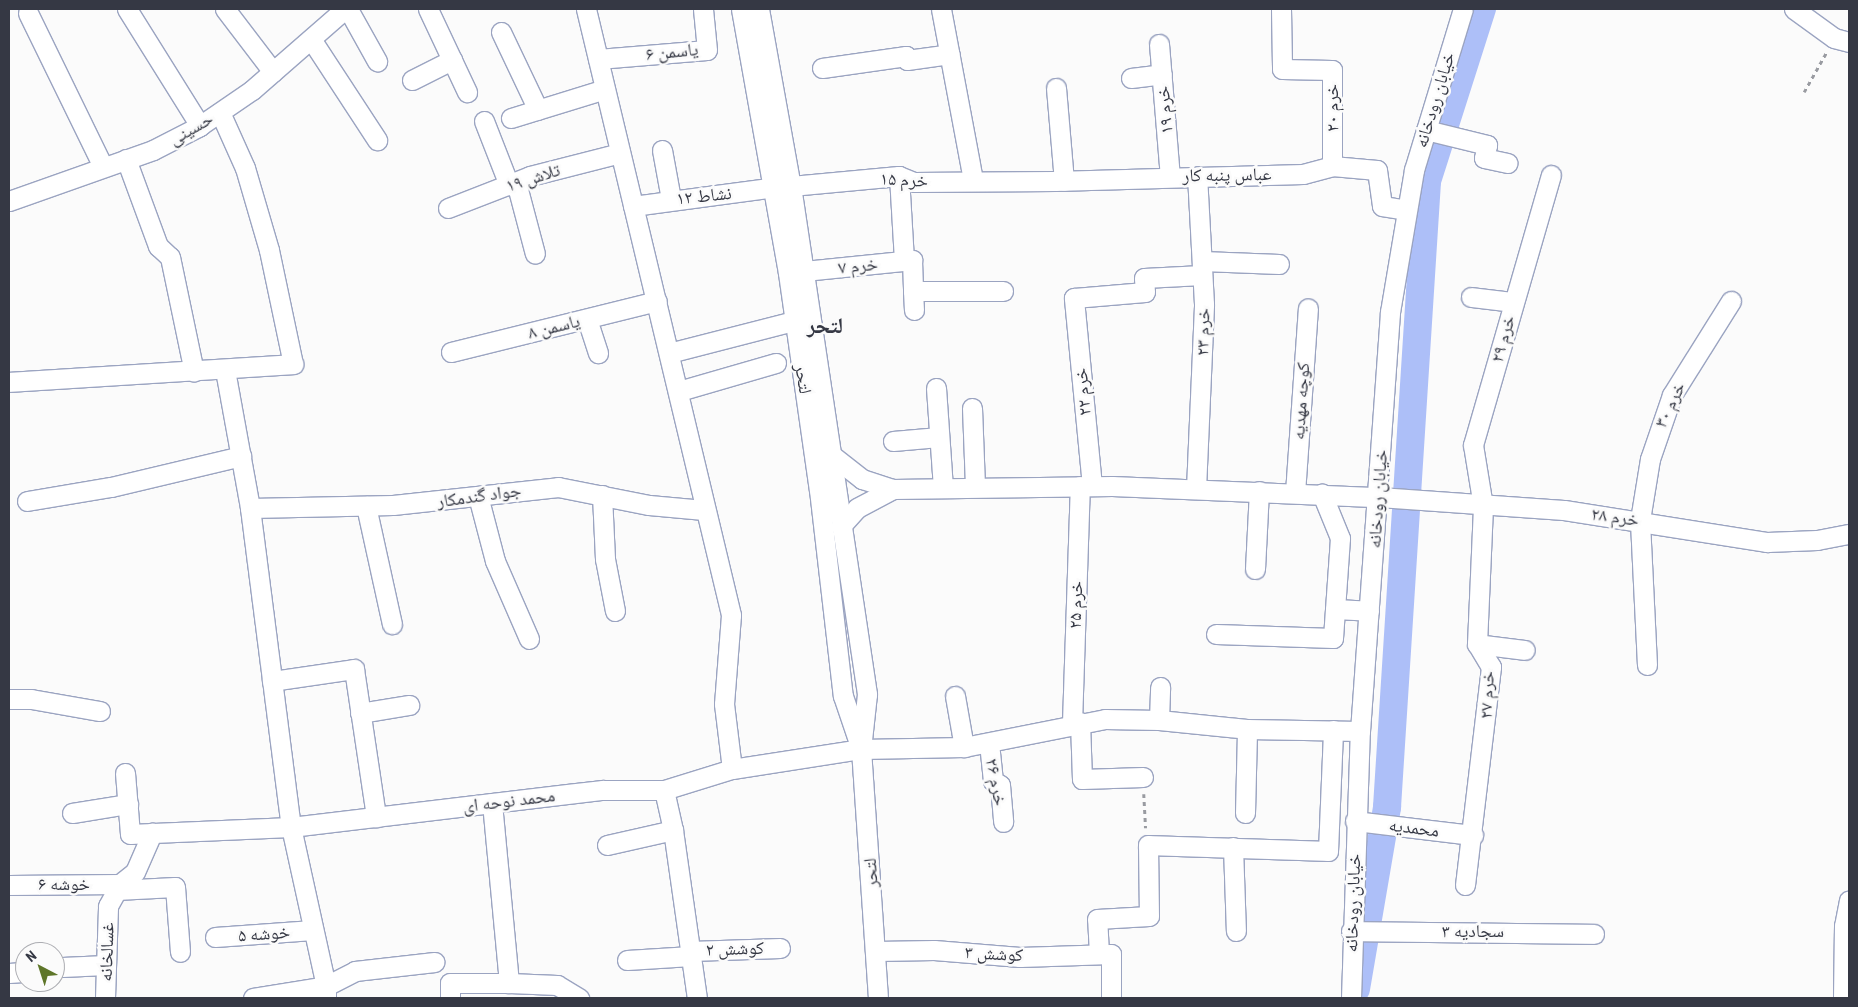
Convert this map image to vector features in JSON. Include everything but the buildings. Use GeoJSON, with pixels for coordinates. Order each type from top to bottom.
{"type":"FeatureCollection","features":[{"type":"Feature","properties":{"kind":"street"},"geometry":{"type":"LineString","coordinates":[[127,9],[200,126]]}},
{"type":"Feature","properties":{"kind":"street"},"geometry":{"type":"LineString","coordinates":[[225,9],[273,72]]}},
{"type":"Feature","properties":{"kind":"street"},"geometry":{"type":"LineString","coordinates":[[428,9],[468,92]]}},
{"type":"Feature","properties":{"kind":"street"},"geometry":{"type":"LineString","coordinates":[[586,9],[678,391],[704,510],[731,615],[724,704],[732,769]]}},
{"type":"Feature","properties":{"kind":"street","name":"یاسمن ۶"},"geometry":{"type":"LineString","coordinates":[[598,59],[707,50],[703,9]]}},
{"type":"Feature","properties":{"kind":"street","name":"لتحر"},"geometry":{"type":"LineString","coordinates":[[741,9],[804,271],[834,458],[867,694],[861,749],[878,998]]}},
{"type":"Feature","properties":{"kind":"street","name":"لتحر"},"geometry":{"type":"LineString","coordinates":[[759,9],[783,186],[794,321],[819,490],[843,696],[861,749]]}},
{"type":"Feature","properties":{"kind":"street"},"geometry":{"type":"LineString","coordinates":[[941,9],[973,180]]}},
{"type":"Feature","properties":{"kind":"street","name":"خرم ۲۰"},"geometry":{"type":"LineString","coordinates":[[1281,9],[1282,69],[1332,70],[1332,166]]}},
{"type":"Feature","properties":{"kind":"street","name":"خیابان رودخانه"},"geometry":{"type":"LineString","coordinates":[[1351,998],[1351,931],[1360,731],[1379,497],[1390,312],[1406,210],[1426,130],[1463,9]]}},
{"type":"Feature","properties":{"kind":"street"},"geometry":{"type":"LineString","coordinates":[[1794,9],[1842,40]]}},
{"type":"Feature","properties":{"kind":"street"},"geometry":{"type":"LineString","coordinates":[[339,11],[377,61]]}},
{"type":"Feature","properties":{"kind":"street","name":"حسینی"},"geometry":{"type":"LineString","coordinates":[[9,201],[153,150],[200,126],[273,72],[311,39],[339,11]]}},
{"type":"Feature","properties":{"kind":"street"},"geometry":{"type":"LineString","coordinates":[[28,13],[103,167]]}},
{"type":"Feature","properties":{"kind":"street"},"geometry":{"type":"LineString","coordinates":[[501,32],[538,110]]}},
{"type":"Feature","properties":{"kind":"street"},"geometry":{"type":"LineString","coordinates":[[311,39],[377,140]]}},
{"type":"Feature","properties":{"kind":"street","name":"خرم ۱۹"},"geometry":{"type":"LineString","coordinates":[[1160,44],[1170,177]]}},
{"type":"Feature","properties":{"kind":"street"},"geometry":{"type":"LineString","coordinates":[[822,68],[906,56],[908,60],[950,54]]}},
{"type":"Feature","properties":{"kind":"street"},"geometry":{"type":"LineString","coordinates":[[412,80],[452,60]]}},
{"type":"Feature","properties":{"kind":"street"},"geometry":{"type":"LineString","coordinates":[[1131,78],[1162,74]]}},
{"type":"Feature","properties":{"kind":"street"},"geometry":{"type":"LineString","coordinates":[[1056,88],[1064,181]]}},
{"type":"Feature","properties":{"kind":"street"},"geometry":{"type":"LineString","coordinates":[[511,118],[605,89]]}},
{"type":"Feature","properties":{"kind":"street"},"geometry":{"type":"LineString","coordinates":[[9,382],[194,372],[293,364],[270,250],[245,168],[220,112]]}},
{"type":"Feature","properties":{"kind":"street"},"geometry":{"type":"LineString","coordinates":[[484,120],[513,183],[535,254]]}},
{"type":"Feature","properties":{"kind":"street"},"geometry":{"type":"LineString","coordinates":[[1426,130],[1487,145],[1484,158],[1507,164]]}},
{"type":"Feature","properties":{"kind":"street"},"geometry":{"type":"LineString","coordinates":[[662,150],[671,199]]}},
{"type":"Feature","properties":{"kind":"street","name":"تلاش ۱۹"},"geometry":{"type":"LineString","coordinates":[[448,208],[513,183],[620,153]]}},
{"type":"Feature","properties":{"kind":"street"},"geometry":{"type":"LineString","coordinates":[[126,159],[158,246],[170,257],[194,372]]}},
{"type":"Feature","properties":{"kind":"street","name":"عباس پنبه کار"},"geometry":{"type":"LineString","coordinates":[[1017,179],[1064,181],[1303,174],[1332,166],[1377,170],[1382,206],[1406,210]]}},
{"type":"Feature","properties":{"kind":"street","name":"خرم ۲۹"},"geometry":{"type":"LineString","coordinates":[[1483,506],[1473,445],[1551,174]]}},
{"type":"Feature","properties":{"kind":"street"},"geometry":{"type":"LineString","coordinates":[[899,176],[914,310]]}},
{"type":"Feature","properties":{"kind":"street","name":"خرم ۱۵"},"geometry":{"type":"LineString","coordinates":[[783,186],[899,176],[914,182],[1017,179]]}},
{"type":"Feature","properties":{"kind":"street","name":"خرم ۲۳"},"geometry":{"type":"LineString","coordinates":[[1196,489],[1202,268],[1197,176]]}},
{"type":"Feature","properties":{"kind":"street","name":"نشاط ۱۲"},"geometry":{"type":"LineString","coordinates":[[633,206],[671,199],[783,186]]}},
{"type":"Feature","properties":{"kind":"street","name":"خرم ۷"},"geometry":{"type":"LineString","coordinates":[[804,271],[908,260]]}},
{"type":"Feature","properties":{"kind":"street"},"geometry":{"type":"LineString","coordinates":[[1202,268],[1279,264]]}},
{"type":"Feature","properties":{"kind":"street","name":"خرم ۲۲"},"geometry":{"type":"LineString","coordinates":[[1086,486],[1074,298],[1145,292],[1144,278],[1202,268]]}},
{"type":"Feature","properties":{"kind":"street"},"geometry":{"type":"LineString","coordinates":[[913,291],[1004,291]]}},
{"type":"Feature","properties":{"kind":"street"},"geometry":{"type":"LineString","coordinates":[[1471,297],[1513,302]]}},
{"type":"Feature","properties":{"kind":"street","name":"یاسمن ۸"},"geometry":{"type":"LineString","coordinates":[[451,352],[656,301]]}},
{"type":"Feature","properties":{"kind":"street","name":"خرم ۳۰"},"geometry":{"type":"LineString","coordinates":[[1648,665],[1640,520],[1656,435],[1672,395],[1731,301]]}},
{"type":"Feature","properties":{"kind":"street","name":"کوچه مهدیه"},"geometry":{"type":"LineString","coordinates":[[1295,493],[1308,308]]}},
{"type":"Feature","properties":{"kind":"street"},"geometry":{"type":"LineString","coordinates":[[587,318],[598,353]]}},
{"type":"Feature","properties":{"kind":"street"},"geometry":{"type":"LineString","coordinates":[[669,353],[794,321]]}},
{"type":"Feature","properties":{"kind":"street"},"geometry":{"type":"LineString","coordinates":[[678,391],[776,363]]}},
{"type":"Feature","properties":{"kind":"street"},"geometry":{"type":"LineString","coordinates":[[225,370],[250,508],[291,827],[326,992]]}},
{"type":"Feature","properties":{"kind":"street"},"geometry":{"type":"LineString","coordinates":[[936,388],[942,487]]}},
{"type":"Feature","properties":{"kind":"street"},"geometry":{"type":"LineString","coordinates":[[972,408],[975,486]]}},
{"type":"Feature","properties":{"kind":"street"},"geometry":{"type":"LineString","coordinates":[[893,441],[939,438]]}},
{"type":"Feature","properties":{"kind":"street"},"geometry":{"type":"LineString","coordinates":[[27,501],[110,486],[241,456]]}},
{"type":"Feature","properties":{"kind":"street"},"geometry":{"type":"LineString","coordinates":[[834,458],[862,479],[893,489]]}},
{"type":"Feature","properties":{"kind":"street","name":"خرم ۲۸"},"geometry":{"type":"LineString","coordinates":[[893,489],[975,486],[1086,486],[1259,491],[1564,510],[1640,520],[1767,542],[1817,540],[1849,534]]}},
{"type":"Feature","properties":{"kind":"street","name":"خرم ۲۵"},"geometry":{"type":"LineString","coordinates":[[1086,486],[1076,722],[1082,779],[1143,776]]}},
{"type":"Feature","properties":{"kind":"street","name":"جواد گندمکار"},"geometry":{"type":"LineString","coordinates":[[250,508],[366,506],[436,502],[558,487],[649,505],[704,510]]}},
{"type":"Feature","properties":{"kind":"street"},"geometry":{"type":"LineString","coordinates":[[842,526],[857,508],[893,489]]}},
{"type":"Feature","properties":{"kind":"street"},"geometry":{"type":"LineString","coordinates":[[1255,568],[1259,491]]}},
{"type":"Feature","properties":{"kind":"street"},"geometry":{"type":"LineString","coordinates":[[1216,634],[1333,638],[1340,538],[1322,494]]}},
{"type":"Feature","properties":{"kind":"street"},"geometry":{"type":"LineString","coordinates":[[602,495],[604,559],[615,611]]}},
{"type":"Feature","properties":{"kind":"street"},"geometry":{"type":"LineString","coordinates":[[478,496],[495,561],[529,639]]}},
{"type":"Feature","properties":{"kind":"street"},"geometry":{"type":"LineString","coordinates":[[366,506],[392,624]]}},
{"type":"Feature","properties":{"kind":"street"},"geometry":{"type":"LineString","coordinates":[[1483,506],[1477,644],[1525,650]]}},
{"type":"Feature","properties":{"kind":"street"},"geometry":{"type":"LineString","coordinates":[[1335,609],[1369,610]]}},
{"type":"Feature","properties":{"kind":"street","name":"خرم ۲۷"},"geometry":{"type":"LineString","coordinates":[[1465,885],[1473,834],[1492,667],[1477,644]]}},
{"type":"Feature","properties":{"kind":"street"},"geometry":{"type":"LineString","coordinates":[[272,681],[354,669],[376,817]]}},
{"type":"Feature","properties":{"kind":"street"},"geometry":{"type":"LineString","coordinates":[[1159,720],[1160,687]]}},
{"type":"Feature","properties":{"kind":"street"},"geometry":{"type":"LineString","coordinates":[[955,696],[964,748]]}},
{"type":"Feature","properties":{"kind":"street"},"geometry":{"type":"LineString","coordinates":[[9,699],[31,699],[100,711]]}},
{"type":"Feature","properties":{"kind":"street"},"geometry":{"type":"LineString","coordinates":[[360,714],[409,705]]}},
{"type":"Feature","properties":{"kind":"street","name":"محمد نوحه ای"},"geometry":{"type":"LineString","coordinates":[[128,804],[130,834],[291,827],[603,790],[664,790],[732,769],[861,749],[964,748],[1076,722],[1105,719],[1159,720],[1247,729],[1360,731]]}},
{"type":"Feature","properties":{"kind":"street"},"geometry":{"type":"LineString","coordinates":[[1245,813],[1247,729]]}},
{"type":"Feature","properties":{"kind":"street"},"geometry":{"type":"LineString","coordinates":[[1111,998],[1105,954],[1096,919],[1148,916],[1148,845],[1328,851],[1333,730]]}},
{"type":"Feature","properties":{"kind":"street","name":"خرم ۲۶"},"geometry":{"type":"LineString","coordinates":[[989,743],[993,781],[1000,785],[1002,822]]}},
{"type":"Feature","properties":{"kind":"street"},"geometry":{"type":"LineString","coordinates":[[72,813],[128,804],[125,773]]}},
{"type":"Feature","properties":{"kind":"street"},"geometry":{"type":"LineString","coordinates":[[664,790],[673,830],[697,998]]}},
{"type":"Feature","properties":{"kind":"street"},"geometry":{"type":"LineString","coordinates":[[492,803],[509,983]]}},
{"type":"Feature","properties":{"kind":"street","name":"محمدیه"},"geometry":{"type":"LineString","coordinates":[[1355,821],[1473,834]]}},
{"type":"Feature","properties":{"kind":"street"},"geometry":{"type":"LineString","coordinates":[[607,845],[673,830]]}},
{"type":"Feature","properties":{"kind":"street"},"geometry":{"type":"LineString","coordinates":[[115,893],[135,872],[152,833]]}},
{"type":"Feature","properties":{"kind":"street"},"geometry":{"type":"LineString","coordinates":[[1233,847],[1236,931]]}},
{"type":"Feature","properties":{"kind":"street","name":"خوشه ۶"},"geometry":{"type":"LineString","coordinates":[[9,884],[115,893],[175,887],[180,952]]}},
{"type":"Feature","properties":{"kind":"street","name":"غسالخانه"},"geometry":{"type":"LineString","coordinates":[[105,998],[106,965],[115,893]]}},
{"type":"Feature","properties":{"kind":"street"},"geometry":{"type":"LineString","coordinates":[[1843,998],[1844,926],[1849,901]]}},
{"type":"Feature","properties":{"kind":"street","name":"خوشه ۵"},"geometry":{"type":"LineString","coordinates":[[215,937],[313,930]]}},
{"type":"Feature","properties":{"kind":"street","name":"سجادیه ۳"},"geometry":{"type":"LineString","coordinates":[[1351,931],[1594,934]]}},
{"type":"Feature","properties":{"kind":"street","name":"کوشش ۲"},"geometry":{"type":"LineString","coordinates":[[627,960],[691,953],[780,948]]}},
{"type":"Feature","properties":{"kind":"street","name":"کوشش ۳"},"geometry":{"type":"LineString","coordinates":[[876,951],[934,950],[1020,957],[1105,954]]}},
{"type":"Feature","properties":{"kind":"street"},"geometry":{"type":"LineString","coordinates":[[253,998],[326,992],[355,971],[434,962]]}},
{"type":"Feature","properties":{"kind":"street"},"geometry":{"type":"LineString","coordinates":[[65,967],[106,965]]}},
{"type":"Feature","properties":{"kind":"street"},"geometry":{"type":"LineString","coordinates":[[450,998],[450,983],[557,985],[579,998]]}},
{"type":"Feature","properties":{"kind":"path"},"geometry":{"type":"LineString","coordinates":[[1804,92],[1842,40]]}},
{"type":"Feature","properties":{"kind":"path"},"geometry":{"type":"LineString","coordinates":[[1143,776],[1148,845]]}},
{"type":"Feature","properties":{"kind":"waterway"},"geometry":{"type":"LineString","coordinates":[[1356,989],[1387,807],[1427,181],[1482,9]]}},
{"type":"Feature","properties":{"kind":"district","name":"لتحر"},"geometry":{"type":"Point","coordinates":[825,326]}}]}
